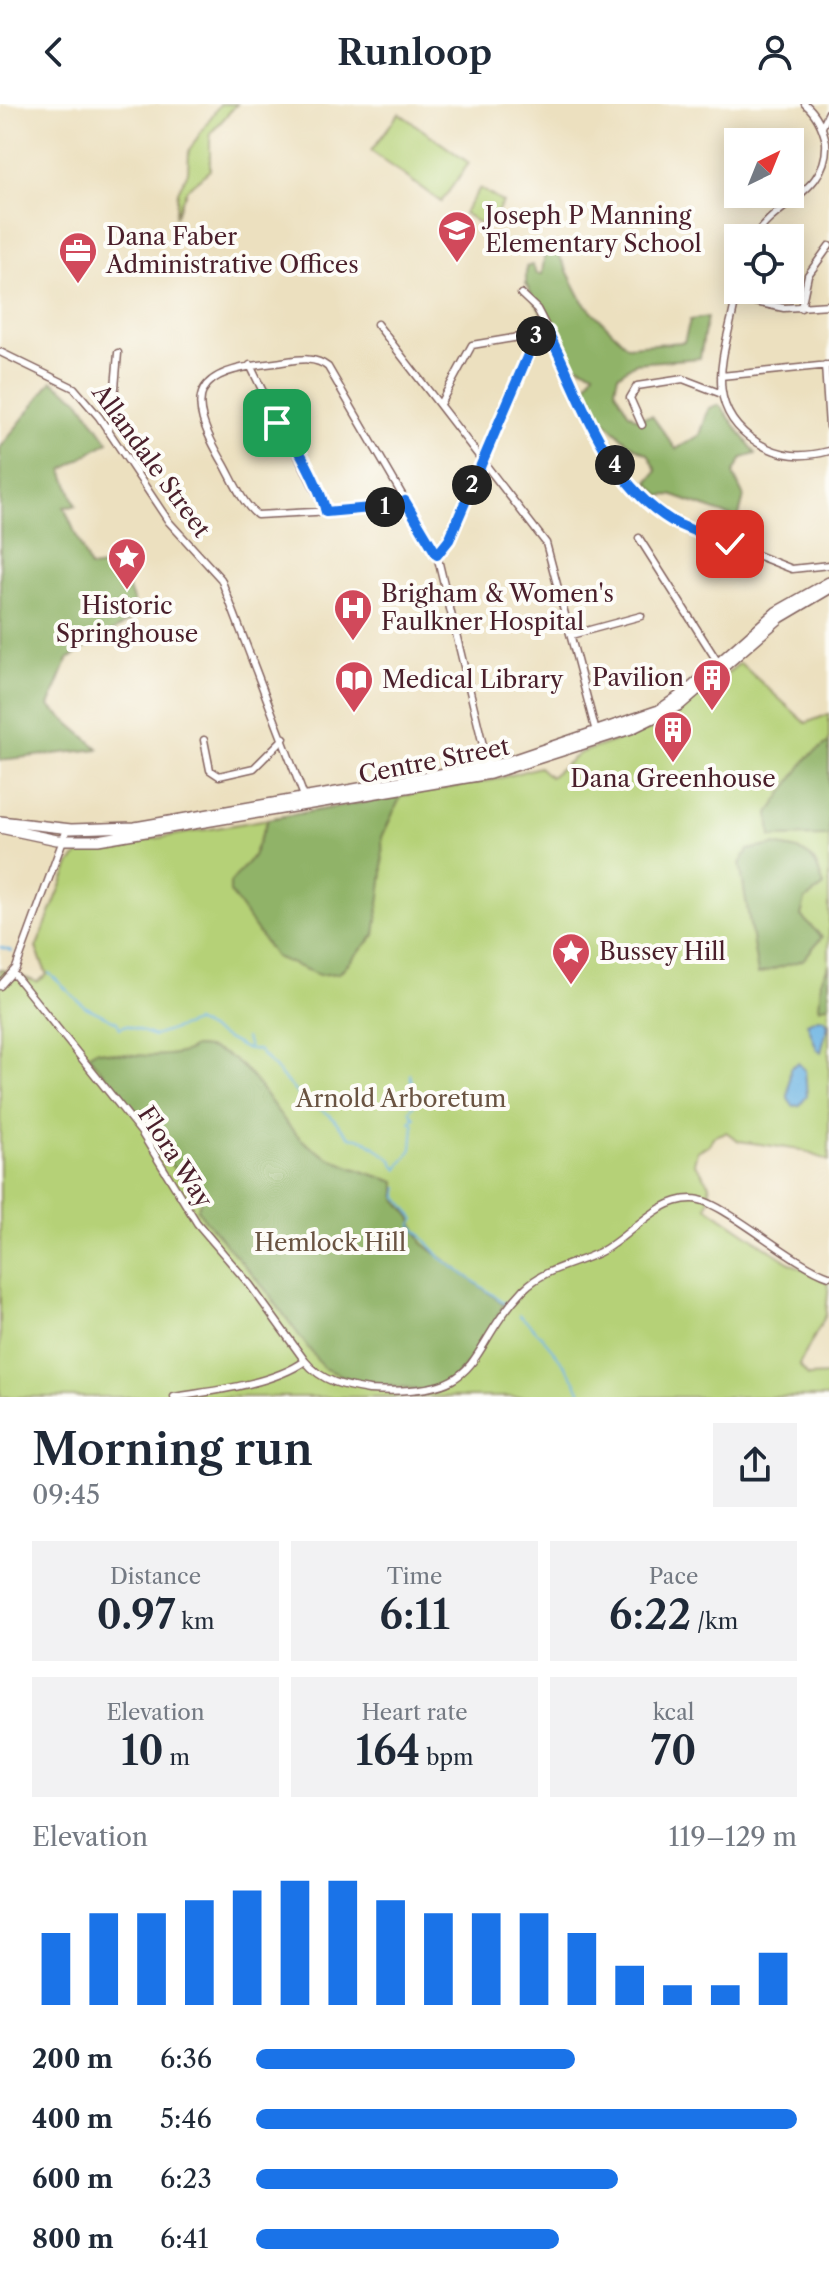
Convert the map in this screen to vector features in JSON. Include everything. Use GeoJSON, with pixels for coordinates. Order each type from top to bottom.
{"type":"FeatureCollection","features":[{"type":"Feature","properties":{"kind":"highway","name":"Centre Street"},"geometry":{"type":"LineString","coordinates":[[720,666],[776,612],[829,582]]}},
{"type":"Feature","properties":{"kind":"highway","name":"Centre Street"},"geometry":{"type":"LineString","coordinates":[[0,828],[66,841],[118,837],[489,770],[598,737],[659,710],[785,614],[829,589]]}},
{"type":"Feature","properties":{"kind":"highway","name":"Centre Street"},"geometry":{"type":"LineString","coordinates":[[0,821],[67,829],[140,826],[305,802]]}},
{"type":"Feature","properties":{"kind":"street"},"geometry":{"type":"LineString","coordinates":[[764,224],[812,188],[822,176],[827,148],[822,127],[805,104]]}},
{"type":"Feature","properties":{"kind":"street"},"geometry":{"type":"LineString","coordinates":[[822,127],[829,114]]}},
{"type":"Feature","properties":{"kind":"street"},"geometry":{"type":"LineString","coordinates":[[801,308],[808,275],[829,246]]}},
{"type":"Feature","properties":{"kind":"street"},"geometry":{"type":"LineString","coordinates":[[521,294],[534,304],[601,446],[659,511],[676,523],[792,569],[829,565]]}},
{"type":"Feature","properties":{"kind":"street"},"geometry":{"type":"LineString","coordinates":[[735,304],[721,376],[722,394],[737,426],[769,449],[792,456],[829,451]]}},
{"type":"Feature","properties":{"kind":"street"},"geometry":{"type":"LineString","coordinates":[[775,304],[801,308],[829,305]]}},
{"type":"Feature","properties":{"kind":"street"},"geometry":{"type":"LineString","coordinates":[[377,324],[546,543],[598,737]]}},
{"type":"Feature","properties":{"kind":"street"},"geometry":{"type":"LineString","coordinates":[[440,404],[472,345],[484,340],[536,336],[548,332]]}},
{"type":"Feature","properties":{"kind":"street"},"geometry":{"type":"LineString","coordinates":[[437,555],[449,540],[536,336]]}},
{"type":"Feature","properties":{"kind":"street","name":"Allandale Street"},"geometry":{"type":"LineString","coordinates":[[0,352],[74,388],[107,430],[169,522],[227,589],[305,802]]}},
{"type":"Feature","properties":{"kind":"street"},"geometry":{"type":"LineString","coordinates":[[107,430],[112,423],[118,353]]}},
{"type":"Feature","properties":{"kind":"street"},"geometry":{"type":"LineString","coordinates":[[405,501],[393,506],[266,517],[252,511],[202,426],[200,407],[210,381],[230,369],[250,365],[311,359],[323,363],[405,501],[437,555],[489,770]]}},
{"type":"Feature","properties":{"kind":"street"},"geometry":{"type":"LineString","coordinates":[[250,365],[268,402],[271,419],[285,429]]}},
{"type":"Feature","properties":{"kind":"street"},"geometry":{"type":"LineString","coordinates":[[721,376],[827,365],[829,427]]}},
{"type":"Feature","properties":{"kind":"street"},"geometry":{"type":"LineString","coordinates":[[642,425],[630,400],[635,387],[683,379],[722,394]]}},
{"type":"Feature","properties":{"kind":"street"},"geometry":{"type":"LineString","coordinates":[[268,402],[280,410],[285,429],[326,512]]}},
{"type":"Feature","properties":{"kind":"street"},"geometry":{"type":"LineString","coordinates":[[639,538],[720,666]]}},
{"type":"Feature","properties":{"kind":"street"},"geometry":{"type":"LineString","coordinates":[[571,635],[641,616]]}},
{"type":"Feature","properties":{"kind":"street"},"geometry":{"type":"LineString","coordinates":[[204,740],[210,770],[219,776],[254,768],[284,738]]}},
{"type":"Feature","properties":{"kind":"street"},"geometry":{"type":"LineString","coordinates":[[0,986],[13,973],[66,841],[67,829]]}},
{"type":"Feature","properties":{"kind":"street","name":"Flora Way"},"geometry":{"type":"LineString","coordinates":[[13,973],[141,1132],[197,1223],[250,1285],[305,1361]]}},
{"type":"Feature","properties":{"kind":"street"},"geometry":{"type":"LineString","coordinates":[[174,1397],[243,1384],[283,1372],[305,1361],[319,1376],[346,1385],[413,1395],[445,1390],[477,1362],[512,1304],[533,1281],[601,1252],[649,1216],[687,1199],[714,1205],[785,1255],[829,1276]]}},
{"type":"Feature","properties":{"kind":"green space"},"geometry":{"type":"Polygon","coordinates":[[[220,104],[237,104],[210,134],[210,170],[187,189],[175,217],[178,191],[188,172],[189,150],[220,104]]]}},
{"type":"Feature","properties":{"kind":"green space"},"geometry":{"type":"Polygon","coordinates":[[[399,113],[469,163],[441,202],[371,151],[399,113]]]}},
{"type":"Feature","properties":{"kind":"green space"},"geometry":{"type":"Polygon","coordinates":[[[480,188],[503,203],[486,228],[464,213],[480,188]]]}},
{"type":"Feature","properties":{"kind":"green space"},"geometry":{"type":"Polygon","coordinates":[[[550,245],[555,247],[583,302],[627,346],[684,342],[690,320],[707,317],[700,358],[635,363],[618,375],[615,389],[628,412],[636,418],[652,416],[676,449],[700,435],[709,408],[718,405],[722,408],[756,454],[742,458],[733,474],[744,497],[738,519],[671,495],[660,496],[648,482],[657,471],[648,454],[621,436],[594,408],[584,390],[594,372],[567,361],[526,284],[526,267],[532,265],[537,274],[542,274],[545,250],[550,245]]]}},
{"type":"Feature","properties":{"kind":"green space"},"geometry":{"type":"Polygon","coordinates":[[[52,381],[79,400],[108,442],[63,470],[76,506],[64,507],[90,568],[119,564],[139,615],[68,659],[49,706],[99,749],[0,760],[0,448],[52,381]]]}},
{"type":"Feature","properties":{"kind":"green space","name":"Arnold Arboretum"},"geometry":{"type":"Polygon","coordinates":[[[740,663],[806,723],[829,714],[829,1161],[801,1150],[739,1141],[726,1132],[713,1137],[709,1145],[697,1151],[694,1163],[708,1183],[710,1193],[707,1207],[788,1262],[829,1282],[826,1315],[799,1365],[808,1376],[829,1375],[829,1397],[0,1397],[0,969],[37,982],[47,975],[36,948],[70,864],[78,855],[89,850],[493,780],[539,767],[550,777],[580,753],[664,724],[740,663]]]}},
{"type":"Feature","properties":{"kind":"green space"},"geometry":{"type":"Polygon","coordinates":[[[829,742],[829,836],[771,837],[769,813],[808,757],[829,742]]]}},
{"type":"Feature","properties":{"kind":"green space"},"geometry":{"type":"Polygon","coordinates":[[[401,796],[382,837],[383,873],[375,935],[339,973],[319,975],[275,957],[230,892],[230,883],[253,856],[268,819],[401,796]]]}},
{"type":"Feature","properties":{"kind":"green space"},"geometry":{"type":"Polygon","coordinates":[[[774,845],[795,849],[813,859],[824,886],[805,900],[801,916],[822,937],[803,960],[758,974],[740,864],[748,850],[774,845]]]}},
{"type":"Feature","properties":{"kind":"green space"},"geometry":{"type":"Polygon","coordinates":[[[829,965],[829,1005],[819,1008],[821,980],[829,965]]]}},
{"type":"Feature","properties":{"kind":"green space","name":"Hemlock Hill"},"geometry":{"type":"Polygon","coordinates":[[[194,1047],[214,1050],[230,1057],[257,1083],[293,1130],[316,1150],[349,1166],[396,1182],[396,1199],[411,1217],[422,1243],[504,1304],[476,1355],[448,1384],[422,1391],[356,1381],[323,1368],[265,1289],[197,1209],[201,1199],[196,1186],[181,1180],[149,1130],[88,1055],[96,1050],[161,1055],[194,1047]]]}},
{"type":"Feature","properties":{"kind":"water"},"geometry":{"type":"Polygon","coordinates":[[[818,1018],[825,1019],[828,1025],[821,1052],[807,1023],[818,1018]]]}},
{"type":"Feature","properties":{"kind":"water"},"geometry":{"type":"Polygon","coordinates":[[[798,1063],[805,1070],[807,1096],[800,1105],[793,1106],[788,1099],[790,1068],[798,1063]]]}},
{"type":"Feature","properties":{"kind":"waterway"},"geometry":{"type":"LineString","coordinates":[[0,947],[12,951]]}},
{"type":"Feature","properties":{"kind":"waterway"},"geometry":{"type":"LineString","coordinates":[[49,973],[84,1006],[117,1022],[120,1028],[126,1025],[154,1036],[195,1022],[244,1048],[258,1050],[300,1097],[330,1115],[350,1137],[364,1139],[392,1160],[398,1170]]}},
{"type":"Feature","properties":{"kind":"waterway"},"geometry":{"type":"LineString","coordinates":[[246,1038],[249,1048]]}},
{"type":"Feature","properties":{"kind":"waterway"},"geometry":{"type":"LineString","coordinates":[[398,1169],[412,1149],[414,1125],[410,1122],[415,1118],[410,1111],[416,1102],[410,1074]]}},
{"type":"Feature","properties":{"kind":"waterway"},"geometry":{"type":"LineString","coordinates":[[398,1188],[398,1197],[415,1219],[412,1225],[441,1258],[506,1304]]}},
{"type":"Feature","properties":{"kind":"waterway"},"geometry":{"type":"LineString","coordinates":[[519,1315],[556,1354],[582,1397]]}},
{"type":"Feature","properties":{"kind":"place","name":"Joseph P Manning Elementary School"},"geometry":{"type":"Point","coordinates":[457,264]}},
{"type":"Feature","properties":{"kind":"place","name":"Dana Faber Administrative Offices"},"geometry":{"type":"Point","coordinates":[78,285]}},
{"type":"Feature","properties":{"kind":"place","name":"Historic Springhouse"},"geometry":{"type":"Point","coordinates":[127,591]}},
{"type":"Feature","properties":{"kind":"place","name":"Brigham & Women's Faulkner Hospital"},"geometry":{"type":"Point","coordinates":[353,642]}},
{"type":"Feature","properties":{"kind":"place","name":"Pavilion"},"geometry":{"type":"Point","coordinates":[712,712]}},
{"type":"Feature","properties":{"kind":"place","name":"Medical Library"},"geometry":{"type":"Point","coordinates":[354,714]}},
{"type":"Feature","properties":{"kind":"place","name":"Dana Greenhouse"},"geometry":{"type":"Point","coordinates":[673,764]}},
{"type":"Feature","properties":{"kind":"place","name":"Bussey Hill"},"geometry":{"type":"Point","coordinates":[571,986]}},
{"type":"Feature","properties":{"kind":"route"},"geometry":{"type":"LineString","coordinates":[[277,423],[285,429],[323,500],[326,512],[393,506],[405,501],[437,555],[449,540],[536,336],[548,332],[601,446],[623,475],[673,522],[730,544]]}}]}
